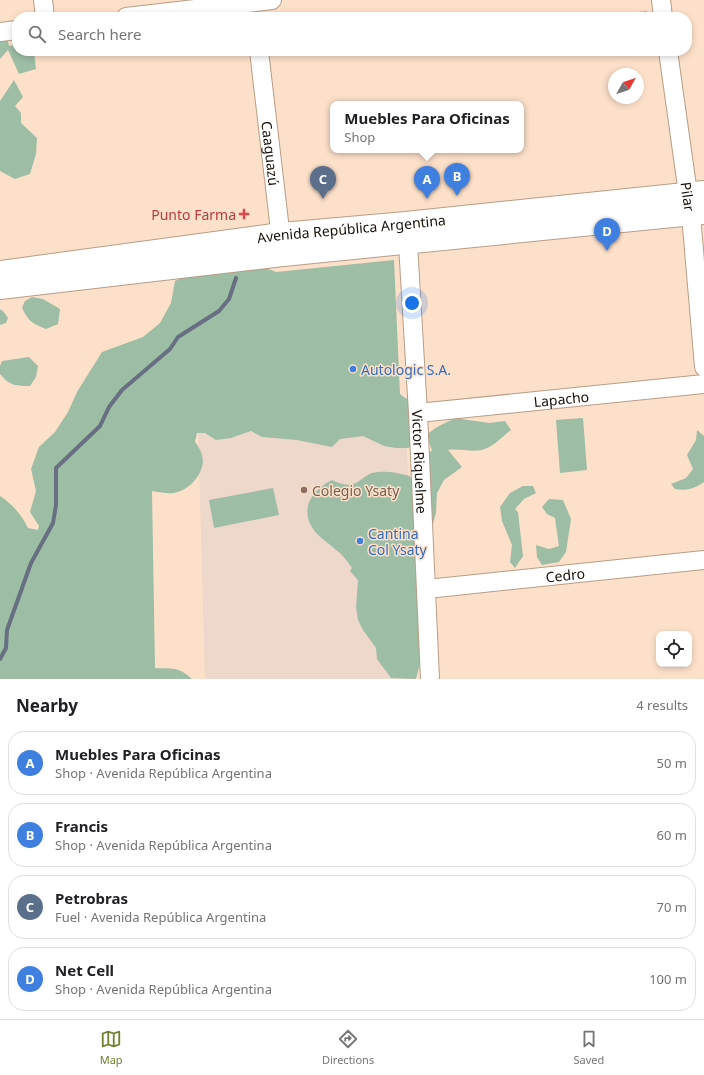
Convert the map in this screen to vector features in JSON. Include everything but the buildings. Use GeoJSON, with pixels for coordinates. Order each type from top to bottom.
{"type":"FeatureCollection","features":[{"type":"Feature","properties":{"kind":"highway","name":"Avenida República Argentina"},"geometry":{"type":"LineString","coordinates":[[0,272],[280,234],[406,223],[696,193]]}},
{"type":"Feature","properties":{"kind":"highway","name":"Avenida República Argentina"},"geometry":{"type":"LineString","coordinates":[[0,288],[283,255],[408,244],[698,214]]}},
{"type":"Feature","properties":{"kind":"street"},"geometry":{"type":"LineString","coordinates":[[43,0],[44,12]]}},
{"type":"Feature","properties":{"kind":"street"},"geometry":{"type":"LineString","coordinates":[[184,12],[254,6],[272,0]]}},
{"type":"Feature","properties":{"kind":"street"},"geometry":{"type":"LineString","coordinates":[[661,0],[662,12]]}},
{"type":"Feature","properties":{"kind":"street"},"geometry":{"type":"LineString","coordinates":[[0,32],[12,31]]}},
{"type":"Feature","properties":{"kind":"street","name":"Caaguazú"},"geometry":{"type":"LineString","coordinates":[[260,56],[283,255]]}},
{"type":"Feature","properties":{"kind":"street","name":"Pilar"},"geometry":{"type":"LineString","coordinates":[[669,56],[696,193],[704,367]]}},
{"type":"Feature","properties":{"kind":"street","name":"Victor Riquelme"},"geometry":{"type":"LineString","coordinates":[[408,244],[427,590],[430,679]]}},
{"type":"Feature","properties":{"kind":"street","name":"Lapacho"},"geometry":{"type":"LineString","coordinates":[[418,414],[704,384]]}},
{"type":"Feature","properties":{"kind":"street","name":"Cedro"},"geometry":{"type":"LineString","coordinates":[[427,590],[704,560]]}},
{"type":"Feature","properties":{"kind":"shaded area","name":"Colegio Ysaty"},"geometry":{"type":"Polygon","coordinates":[[[405,398],[416,679],[205,679],[198,428],[405,398]]]}},
{"type":"Feature","properties":{"kind":"green space"},"geometry":{"type":"Polygon","coordinates":[[[0,34],[7,37],[9,46],[12,45],[12,56],[35,56],[36,69],[19,74],[8,50],[0,59],[0,34]]]}},
{"type":"Feature","properties":{"kind":"green space"},"geometry":{"type":"Polygon","coordinates":[[[14,80],[23,97],[15,106],[21,113],[21,123],[37,138],[36,154],[30,174],[15,179],[0,171],[0,101],[14,80]]]}},
{"type":"Feature","properties":{"kind":"green space"},"geometry":{"type":"Polygon","coordinates":[[[394,260],[400,394],[405,398],[416,400],[426,435],[418,443],[408,448],[396,448],[384,446],[363,436],[340,439],[332,447],[297,440],[262,437],[251,431],[231,438],[216,440],[205,433],[197,433],[195,442],[202,456],[203,462],[197,478],[185,489],[174,493],[152,491],[155,668],[171,668],[179,670],[192,679],[0,679],[0,496],[16,510],[28,528],[38,530],[39,526],[30,512],[36,491],[31,469],[39,447],[55,432],[68,412],[77,392],[102,352],[143,337],[160,323],[171,303],[175,281],[193,273],[262,266],[276,272],[394,260]]]}},
{"type":"Feature","properties":{"kind":"green space"},"geometry":{"type":"Polygon","coordinates":[[[32,297],[43,299],[60,309],[58,324],[46,329],[29,319],[22,308],[25,301],[32,297]]]}},
{"type":"Feature","properties":{"kind":"green space"},"geometry":{"type":"Polygon","coordinates":[[[0,309],[8,318],[6,323],[0,325],[0,309]]]}},
{"type":"Feature","properties":{"kind":"green space"},"geometry":{"type":"Polygon","coordinates":[[[29,357],[38,366],[36,377],[30,386],[20,386],[10,383],[0,374],[0,366],[2,361],[29,357]]]}},
{"type":"Feature","properties":{"kind":"green space"},"geometry":{"type":"Polygon","coordinates":[[[455,418],[489,423],[505,421],[511,430],[493,445],[483,450],[448,450],[462,467],[444,480],[437,493],[436,513],[433,524],[424,536],[417,528],[415,564],[417,588],[423,611],[421,660],[416,679],[391,678],[377,659],[376,648],[363,630],[358,620],[356,607],[358,580],[350,571],[352,568],[340,553],[318,535],[312,527],[308,519],[308,504],[317,491],[332,480],[350,485],[372,473],[391,472],[410,476],[414,487],[421,463],[432,450],[426,435],[437,427],[455,418]]]}},
{"type":"Feature","properties":{"kind":"green space"},"geometry":{"type":"Polygon","coordinates":[[[583,418],[587,470],[560,473],[556,420],[583,418]]]}},
{"type":"Feature","properties":{"kind":"green space"},"geometry":{"type":"Polygon","coordinates":[[[697,430],[704,436],[704,482],[690,489],[675,489],[671,484],[686,478],[693,469],[687,455],[696,440],[697,430]]]}},
{"type":"Feature","properties":{"kind":"green space"},"geometry":{"type":"Polygon","coordinates":[[[523,486],[533,486],[536,493],[524,499],[515,509],[518,512],[523,556],[515,568],[510,562],[512,545],[502,521],[500,507],[510,493],[523,486]]]}},
{"type":"Feature","properties":{"kind":"green space"},"geometry":{"type":"Polygon","coordinates":[[[273,488],[279,515],[214,528],[209,500],[273,488]]]}},
{"type":"Feature","properties":{"kind":"green space"},"geometry":{"type":"Polygon","coordinates":[[[549,499],[563,500],[571,519],[566,552],[559,562],[542,565],[537,557],[536,545],[549,549],[559,546],[555,518],[547,514],[542,507],[549,499]]]}},
{"type":"Feature","properties":{"kind":"waterway"},"geometry":{"type":"LineString","coordinates":[[0,659],[6,648],[7,630],[31,563],[53,523],[56,505],[56,468],[100,426],[109,407],[122,390],[170,349],[178,337],[219,311],[229,299],[236,278]]}},
{"type":"Feature","properties":{"kind":"place","name":"Francis"},"geometry":{"type":"Point","coordinates":[457,196]}},
{"type":"Feature","properties":{"kind":"place","name":"Petrobras"},"geometry":{"type":"Point","coordinates":[323,199]}},
{"type":"Feature","properties":{"kind":"place","name":"Muebles Para Oficinas"},"geometry":{"type":"Point","coordinates":[427,199]}},
{"type":"Feature","properties":{"kind":"place","name":"Punto Farma"},"geometry":{"type":"Point","coordinates":[244,214]}},
{"type":"Feature","properties":{"kind":"place","name":"Net Cell"},"geometry":{"type":"Point","coordinates":[607,251]}},
{"type":"Feature","properties":{"kind":"place","name":"Autologic S.A."},"geometry":{"type":"Point","coordinates":[353,369]}},
{"type":"Feature","properties":{"kind":"place","name":"Colegio Ysaty"},"geometry":{"type":"Point","coordinates":[304,490]}},
{"type":"Feature","properties":{"kind":"place","name":"Cantina Col Ysaty"},"geometry":{"type":"Point","coordinates":[360,541]}}]}
